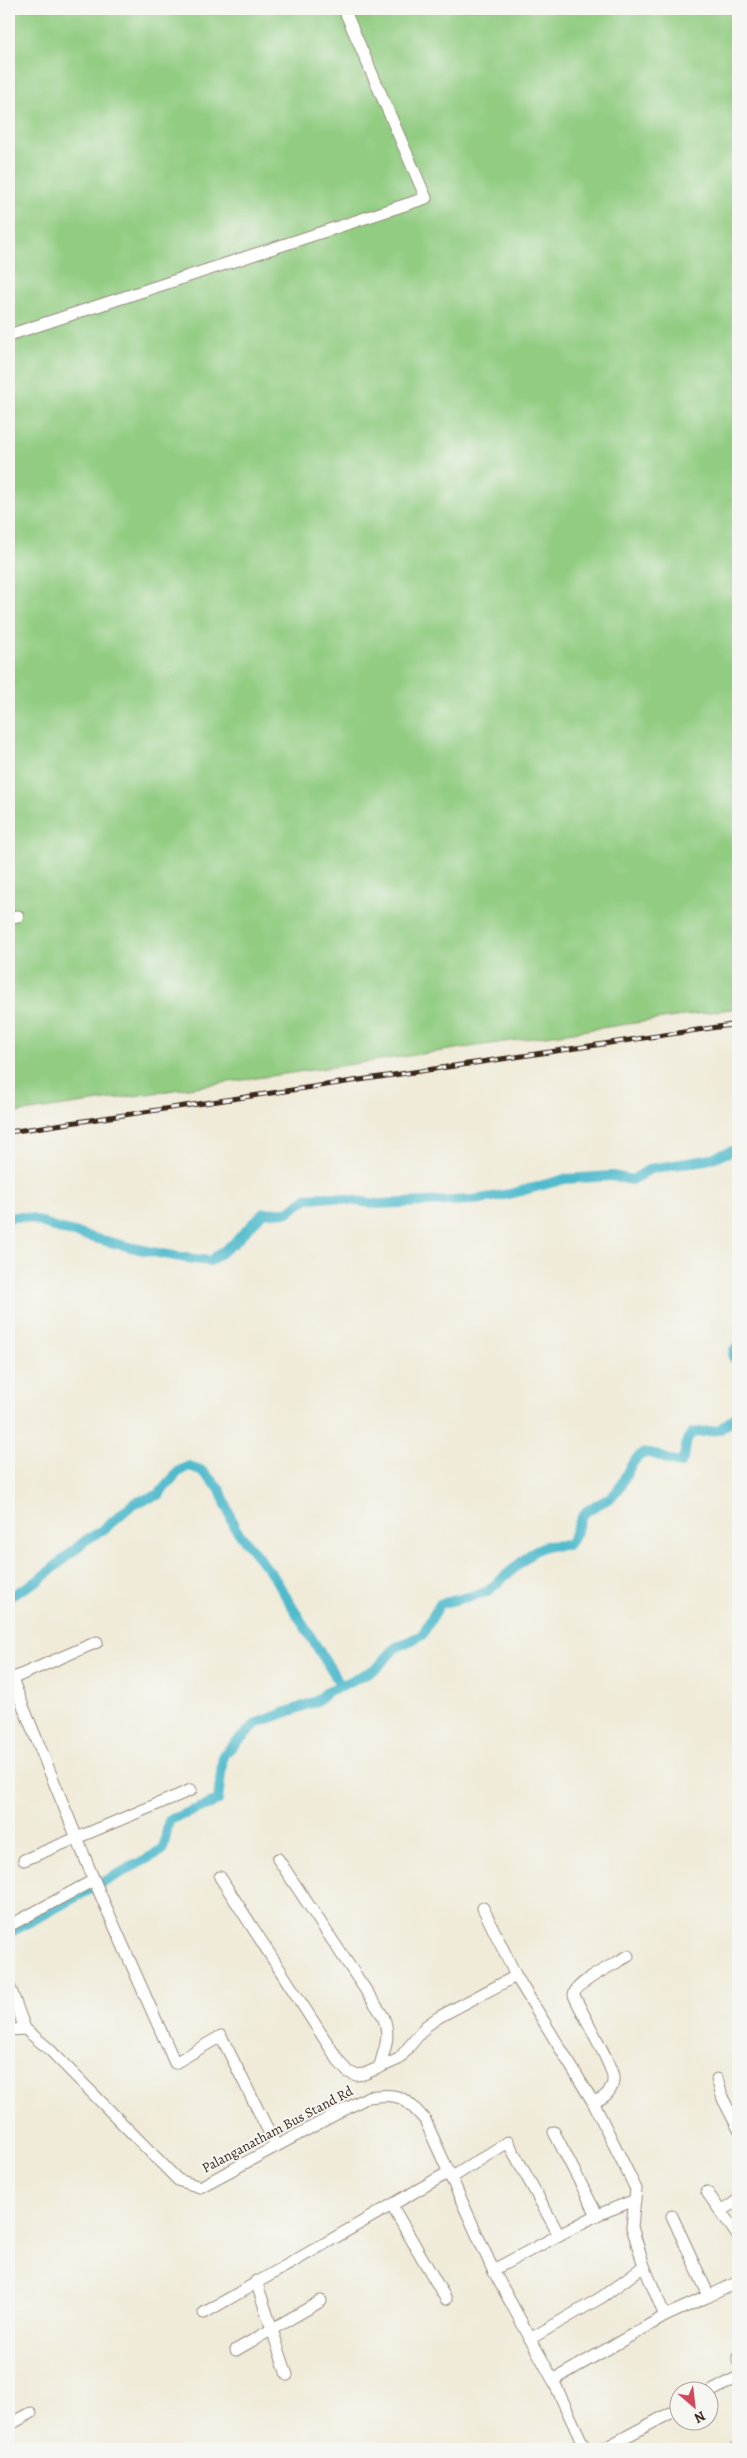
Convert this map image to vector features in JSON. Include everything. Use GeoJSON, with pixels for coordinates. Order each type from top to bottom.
{"type":"FeatureCollection","features":[{"type":"Feature","properties":{"kind":"street"},"geometry":{"type":"LineString","coordinates":[[9,335],[426,198],[344,9]]}},
{"type":"Feature","properties":{"kind":"street"},"geometry":{"type":"LineString","coordinates":[[97,1642],[11,1679],[94,1880],[175,2062],[221,2036],[276,2146]]}},
{"type":"Feature","properties":{"kind":"street"},"geometry":{"type":"LineString","coordinates":[[24,1860],[191,1790]]}},
{"type":"Feature","properties":{"kind":"street"},"geometry":{"type":"LineString","coordinates":[[278,1858],[383,2016],[388,2028],[388,2035],[379,2068]]}},
{"type":"Feature","properties":{"kind":"street"},"geometry":{"type":"LineString","coordinates":[[220,1877],[340,2063],[348,2072],[356,2075],[379,2068],[404,2056],[421,2032],[439,2017],[516,1976]]}},
{"type":"Feature","properties":{"kind":"street"},"geometry":{"type":"LineString","coordinates":[[9,1926],[94,1880]]}},
{"type":"Feature","properties":{"kind":"street"},"geometry":{"type":"LineString","coordinates":[[482,1908],[516,1976],[593,2102],[636,2189],[632,2227],[644,2266],[665,2316]]}},
{"type":"Feature","properties":{"kind":"street"},"geometry":{"type":"LineString","coordinates":[[593,2102],[604,2099],[608,2094],[613,2076],[574,1992],[595,1975],[628,1956]]}},
{"type":"Feature","properties":{"kind":"street"},"geometry":{"type":"LineString","coordinates":[[9,1985],[25,2029],[9,2030]]}},
{"type":"Feature","properties":{"kind":"street","name":"Palanganatham Bus Stand Rd"},"geometry":{"type":"LineString","coordinates":[[25,2029],[49,2049],[178,2180],[200,2186],[368,2097],[390,2094],[409,2102],[425,2120],[493,2270],[553,2380],[585,2449]]}},
{"type":"Feature","properties":{"kind":"street"},"geometry":{"type":"LineString","coordinates":[[717,2079],[723,2099],[738,2128]]}},
{"type":"Feature","properties":{"kind":"street"},"geometry":{"type":"LineString","coordinates":[[554,2132],[597,2215]]}},
{"type":"Feature","properties":{"kind":"street"},"geometry":{"type":"LineString","coordinates":[[204,2313],[256,2281],[508,2142],[559,2235]]}},
{"type":"Feature","properties":{"kind":"street"},"geometry":{"type":"LineString","coordinates":[[707,2192],[738,2236]]}},
{"type":"Feature","properties":{"kind":"street"},"geometry":{"type":"LineString","coordinates":[[493,2270],[597,2215],[635,2200]]}},
{"type":"Feature","properties":{"kind":"street"},"geometry":{"type":"LineString","coordinates":[[722,2211],[738,2200]]}},
{"type":"Feature","properties":{"kind":"street"},"geometry":{"type":"LineString","coordinates":[[392,2206],[446,2299]]}},
{"type":"Feature","properties":{"kind":"street"},"geometry":{"type":"LineString","coordinates":[[672,2216],[709,2296]]}},
{"type":"Feature","properties":{"kind":"street"},"geometry":{"type":"LineString","coordinates":[[530,2340],[602,2297],[644,2266]]}},
{"type":"Feature","properties":{"kind":"street"},"geometry":{"type":"LineString","coordinates":[[256,2281],[287,2375]]}},
{"type":"Feature","properties":{"kind":"street"},"geometry":{"type":"LineString","coordinates":[[553,2380],[665,2316],[738,2282]]}},
{"type":"Feature","properties":{"kind":"street"},"geometry":{"type":"LineString","coordinates":[[236,2350],[321,2301]]}},
{"type":"Feature","properties":{"kind":"street"},"geometry":{"type":"LineString","coordinates":[[720,2387],[738,2377]]}},
{"type":"Feature","properties":{"kind":"street"},"geometry":{"type":"LineString","coordinates":[[9,2425],[32,2413]]}},
{"type":"Feature","properties":{"kind":"street"},"geometry":{"type":"LineString","coordinates":[[604,2449],[670,2413]]}},
{"type":"Feature","properties":{"kind":"green space"},"geometry":{"type":"Polygon","coordinates":[[[9,9],[738,9],[738,1008],[9,1114],[9,9]]]}},
{"type":"Feature","properties":{"kind":"waterway"},"geometry":{"type":"LineString","coordinates":[[9,1218],[28,1218],[60,1229],[135,1248],[172,1256],[210,1261],[234,1243],[263,1213],[288,1212],[307,1198],[330,1197],[377,1204],[474,1200],[510,1194],[565,1179],[612,1176],[632,1180],[650,1169],[706,1160],[738,1149]]}},
{"type":"Feature","properties":{"kind":"waterway"},"geometry":{"type":"LineString","coordinates":[[738,1347],[734,1350],[733,1357],[738,1363]]}},
{"type":"Feature","properties":{"kind":"waterway"},"geometry":{"type":"LineString","coordinates":[[9,1597],[39,1580],[134,1503],[158,1495],[179,1471],[189,1466],[201,1470],[220,1489],[235,1528],[274,1577],[341,1686],[377,1668],[395,1648],[422,1635],[440,1604],[487,1592],[534,1551],[545,1546],[568,1545],[584,1514],[615,1494],[630,1467],[638,1457],[643,1454],[652,1453],[681,1463],[687,1440],[692,1433],[719,1430],[738,1415]]}},
{"type":"Feature","properties":{"kind":"waterway"},"geometry":{"type":"LineString","coordinates":[[9,1933],[163,1850],[169,1820],[218,1801],[223,1755],[257,1723],[317,1701],[328,1691],[341,1686]]}},
{"type":"Feature","properties":{"kind":"railway"},"geometry":{"type":"LineString","coordinates":[[9,1132],[738,1024]]}}]}
